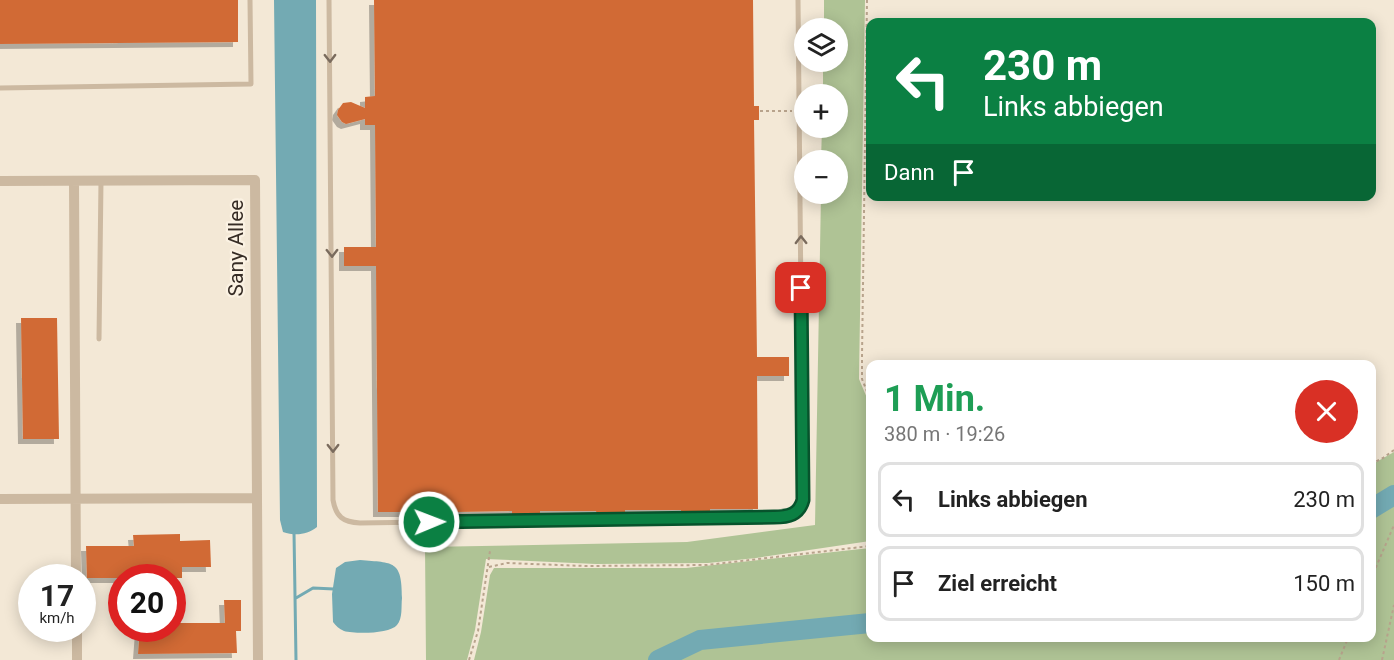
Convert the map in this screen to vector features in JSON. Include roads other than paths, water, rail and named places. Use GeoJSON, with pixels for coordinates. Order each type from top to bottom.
{"type":"FeatureCollection","features":[{"type":"Feature","properties":{"kind":"street","name":"Sany Allee"},"geometry":{"type":"LineString","coordinates":[[0,182],[255,180],[258,660]]}},
{"type":"Feature","properties":{"kind":"street"},"geometry":{"type":"LineString","coordinates":[[74,181],[76,564]]}},
{"type":"Feature","properties":{"kind":"street"},"geometry":{"type":"LineString","coordinates":[[0,499],[257,498]]}},
{"type":"Feature","properties":{"kind":"street"},"geometry":{"type":"LineString","coordinates":[[76,642],[77,660]]}},
{"type":"Feature","properties":{"kind":"lane"},"geometry":{"type":"LineString","coordinates":[[0,88],[250,84],[250,0]]}},
{"type":"Feature","properties":{"kind":"lane"},"geometry":{"type":"LineString","coordinates":[[329,0],[333,500],[337,515],[348,522],[774,517],[788,516],[796,512],[803,500],[798,0]]}},
{"type":"Feature","properties":{"kind":"lane"},"geometry":{"type":"LineString","coordinates":[[99,339],[101,181]]}},
{"type":"Feature","properties":{"kind":"water"},"geometry":{"type":"Polygon","coordinates":[[[274,0],[316,0],[317,527],[309,532],[296,534],[283,532],[280,520],[274,0]]]}},
{"type":"Feature","properties":{"kind":"water"},"geometry":{"type":"Polygon","coordinates":[[[360,560],[388,563],[398,570],[402,586],[401,612],[399,622],[393,628],[364,633],[349,632],[336,626],[333,622],[332,594],[336,568],[345,562],[360,560]]]}},
{"type":"Feature","properties":{"kind":"waterway"},"geometry":{"type":"LineString","coordinates":[[1376,506],[1394,495]]}},
{"type":"Feature","properties":{"kind":"waterway"},"geometry":{"type":"LineString","coordinates":[[294,532],[296,660]]}},
{"type":"Feature","properties":{"kind":"waterway"},"geometry":{"type":"LineString","coordinates":[[296,598],[313,588],[334,589]]}},
{"type":"Feature","properties":{"kind":"waterway"},"geometry":{"type":"LineString","coordinates":[[658,660],[700,640],[866,623]]}}]}
